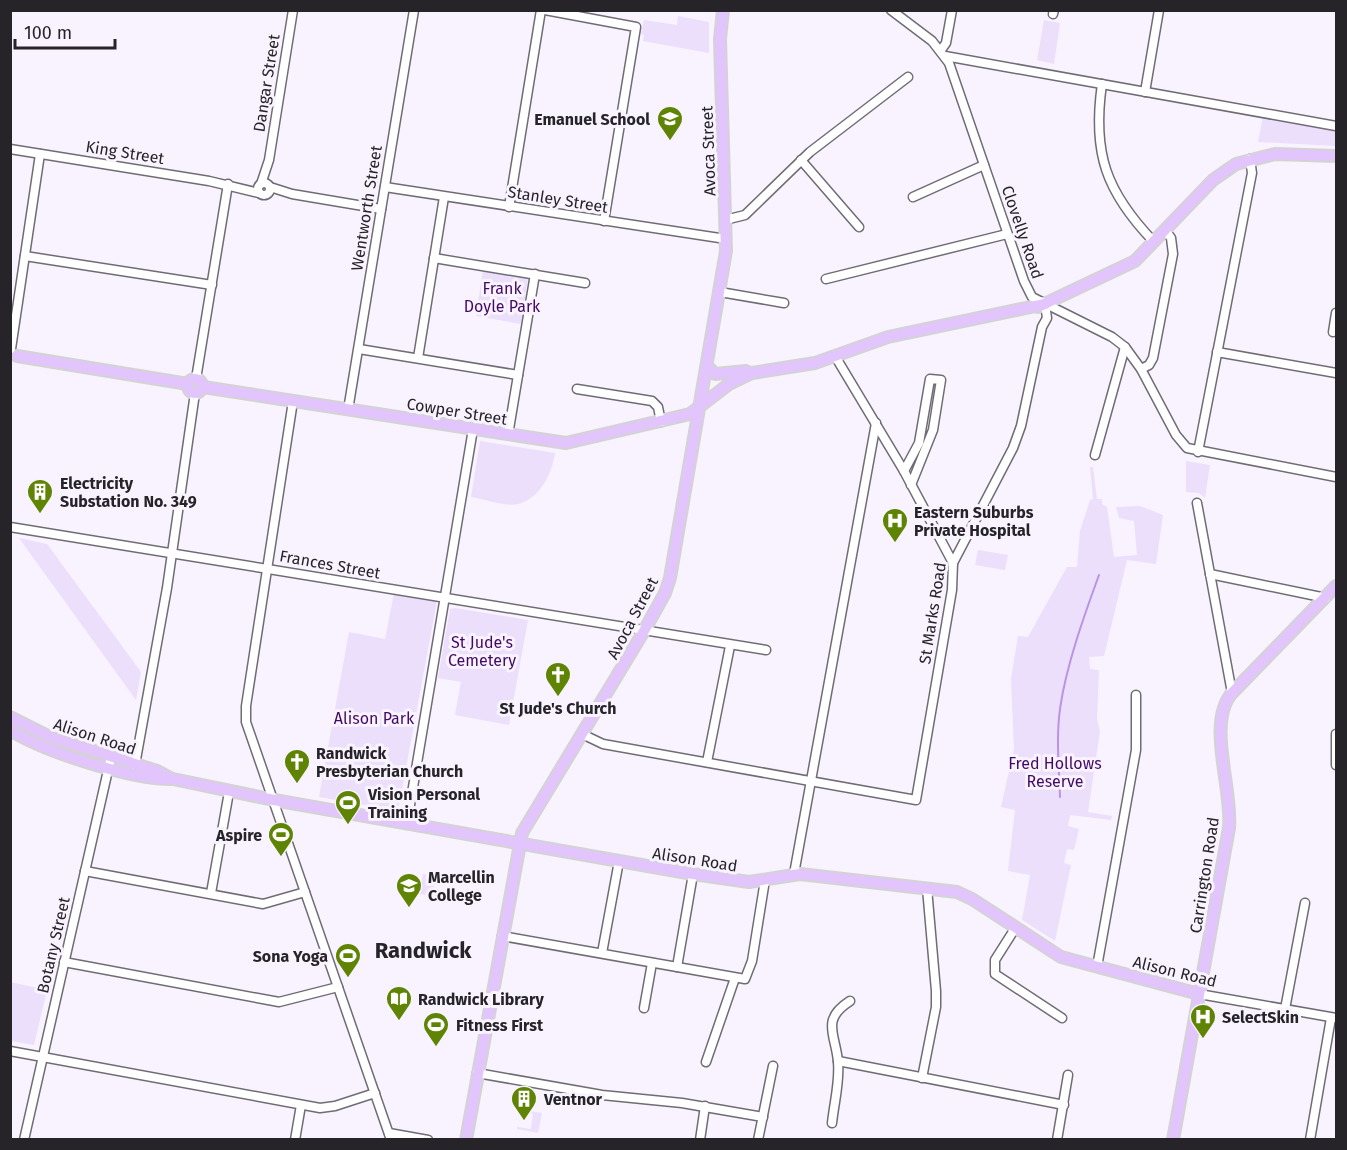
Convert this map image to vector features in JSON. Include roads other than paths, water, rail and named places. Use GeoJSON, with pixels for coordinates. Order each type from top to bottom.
{"type":"FeatureCollection","features":[{"type":"Feature","properties":{"kind":"main road","name":"Avoca Street"},"geometry":{"type":"LineString","coordinates":[[464,1139],[522,833],[644,631],[669,584],[697,435],[726,240],[720,39],[723,10]]}},
{"type":"Feature","properties":{"kind":"main road"},"geometry":{"type":"LineString","coordinates":[[708,367],[716,374],[764,371],[815,363],[888,337],[978,320],[1045,304],[1135,261],[1213,180],[1236,164],[1275,154],[1336,156]]}},
{"type":"Feature","properties":{"kind":"main road","name":"Cowper Street"},"geometry":{"type":"LineString","coordinates":[[12,354],[195,386],[566,443],[690,414],[737,378],[764,371]]}},
{"type":"Feature","properties":{"kind":"main road"},"geometry":{"type":"LineString","coordinates":[[678,418],[697,435]]}},
{"type":"Feature","properties":{"kind":"main road","name":"Carrington Road"},"geometry":{"type":"LineString","coordinates":[[1173,1140],[1229,828],[1230,804],[1220,718],[1223,705],[1336,586]]}},
{"type":"Feature","properties":{"kind":"main road","name":"Alison Road"},"geometry":{"type":"LineString","coordinates":[[10,717],[50,737],[157,780],[173,779]]}},
{"type":"Feature","properties":{"kind":"main road","name":"Alison Road"},"geometry":{"type":"LineString","coordinates":[[10,730],[32,741],[110,762],[135,765],[157,771],[173,779],[229,792],[519,844],[745,882],[795,874],[927,888],[965,895],[1056,954],[1199,994]]}},
{"type":"Feature","properties":{"kind":"street","name":"Dangar Street"},"geometry":{"type":"LineString","coordinates":[[264,188],[293,10]]}},
{"type":"Feature","properties":{"kind":"street","name":"Wentworth Street"},"geometry":{"type":"LineString","coordinates":[[348,410],[414,10]]}},
{"type":"Feature","properties":{"kind":"street"},"geometry":{"type":"LineString","coordinates":[[509,207],[543,10],[576,13],[636,27],[604,222]]}},
{"type":"Feature","properties":{"kind":"street"},"geometry":{"type":"LineString","coordinates":[[891,10],[943,53],[1336,126]]}},
{"type":"Feature","properties":{"kind":"street"},"geometry":{"type":"LineString","coordinates":[[943,53],[952,10]]}},
{"type":"Feature","properties":{"kind":"street"},"geometry":{"type":"LineString","coordinates":[[1145,92],[1159,10]]}},
{"type":"Feature","properties":{"kind":"street","name":"Clovelly Road"},"geometry":{"type":"LineString","coordinates":[[943,53],[1026,289],[1032,297],[1112,337],[1125,347],[1141,369],[1179,441],[1198,452],[1336,477]]}},
{"type":"Feature","properties":{"kind":"street"},"geometry":{"type":"LineString","coordinates":[[725,220],[745,215],[801,160],[908,77]]}},
{"type":"Feature","properties":{"kind":"street"},"geometry":{"type":"LineString","coordinates":[[1102,84],[1099,128],[1107,172],[1126,211],[1154,242]]}},
{"type":"Feature","properties":{"kind":"street","name":"King Street"},"geometry":{"type":"LineString","coordinates":[[10,149],[232,185],[264,188],[381,209]]}},
{"type":"Feature","properties":{"kind":"street"},"geometry":{"type":"LineString","coordinates":[[12,354],[40,154]]}},
{"type":"Feature","properties":{"kind":"street"},"geometry":{"type":"LineString","coordinates":[[1198,452],[1252,173],[1250,159]]}},
{"type":"Feature","properties":{"kind":"street"},"geometry":{"type":"LineString","coordinates":[[801,160],[859,227]]}},
{"type":"Feature","properties":{"kind":"street"},"geometry":{"type":"LineString","coordinates":[[913,197],[984,165]]}},
{"type":"Feature","properties":{"kind":"street"},"geometry":{"type":"LineString","coordinates":[[135,765],[195,386],[232,185]]}},
{"type":"Feature","properties":{"kind":"street","name":"Stanley Street"},"geometry":{"type":"LineString","coordinates":[[385,187],[726,240]]}},
{"type":"Feature","properties":{"kind":"street"},"geometry":{"type":"LineString","coordinates":[[418,358],[444,197]]}},
{"type":"Feature","properties":{"kind":"street"},"geometry":{"type":"LineString","coordinates":[[1141,369],[1149,365],[1154,356],[1173,254],[1172,238],[1165,230]]}},
{"type":"Feature","properties":{"kind":"street"},"geometry":{"type":"LineString","coordinates":[[826,279],[1007,234]]}},
{"type":"Feature","properties":{"kind":"street"},"geometry":{"type":"LineString","coordinates":[[25,256],[212,285]]}},
{"type":"Feature","properties":{"kind":"street"},"geometry":{"type":"LineString","coordinates":[[434,258],[585,283]]}},
{"type":"Feature","properties":{"kind":"street"},"geometry":{"type":"LineString","coordinates":[[508,435],[535,274]]}},
{"type":"Feature","properties":{"kind":"street"},"geometry":{"type":"LineString","coordinates":[[720,292],[784,303]]}},
{"type":"Feature","properties":{"kind":"street","name":"St Marks Road"},"geometry":{"type":"LineString","coordinates":[[812,781],[916,800],[952,590],[953,563],[1013,448],[1021,426],[1042,327],[1047,318],[1045,304]]}},
{"type":"Feature","properties":{"kind":"street"},"geometry":{"type":"LineString","coordinates":[[1333,332],[1336,313]]}},
{"type":"Feature","properties":{"kind":"street"},"geometry":{"type":"LineString","coordinates":[[1095,455],[1125,347]]}},
{"type":"Feature","properties":{"kind":"street"},"geometry":{"type":"LineString","coordinates":[[359,349],[518,375]]}},
{"type":"Feature","properties":{"kind":"street"},"geometry":{"type":"LineString","coordinates":[[1217,352],[1336,373]]}},
{"type":"Feature","properties":{"kind":"street"},"geometry":{"type":"LineString","coordinates":[[835,356],[904,471],[953,563]]}},
{"type":"Feature","properties":{"kind":"street"},"geometry":{"type":"LineString","coordinates":[[904,471],[919,443],[930,379],[941,380],[933,430],[911,485]]}},
{"type":"Feature","properties":{"kind":"street"},"geometry":{"type":"LineString","coordinates":[[577,389],[652,401],[658,407],[661,422]]}},
{"type":"Feature","properties":{"kind":"street"},"geometry":{"type":"LineString","coordinates":[[293,401],[245,713],[247,726],[390,1136],[428,1140]]}},
{"type":"Feature","properties":{"kind":"street"},"geometry":{"type":"LineString","coordinates":[[795,874],[876,423]]}},
{"type":"Feature","properties":{"kind":"street"},"geometry":{"type":"LineString","coordinates":[[407,823],[473,429]]}},
{"type":"Feature","properties":{"kind":"street"},"geometry":{"type":"LineString","coordinates":[[1197,503],[1232,693]]}},
{"type":"Feature","properties":{"kind":"street","name":"Frances Street"},"geometry":{"type":"LineString","coordinates":[[10,527],[730,646],[766,650]]}},
{"type":"Feature","properties":{"kind":"street"},"geometry":{"type":"LineString","coordinates":[[1210,574],[1326,598]]}},
{"type":"Feature","properties":{"kind":"street"},"geometry":{"type":"LineString","coordinates":[[707,762],[730,646]]}},
{"type":"Feature","properties":{"kind":"street"},"geometry":{"type":"LineString","coordinates":[[1097,967],[1136,750],[1136,695]]}},
{"type":"Feature","properties":{"kind":"street"},"geometry":{"type":"LineString","coordinates":[[582,734],[603,744],[812,781]]}},
{"type":"Feature","properties":{"kind":"street"},"geometry":{"type":"LineString","coordinates":[[1336,735],[1336,765]]}},
{"type":"Feature","properties":{"kind":"street","name":"Botany Street"},"geometry":{"type":"LineString","coordinates":[[24,1140],[110,762]]}},
{"type":"Feature","properties":{"kind":"street"},"geometry":{"type":"LineString","coordinates":[[211,893],[229,792]]}},
{"type":"Feature","properties":{"kind":"street"},"geometry":{"type":"LineString","coordinates":[[602,953],[619,861]]}},
{"type":"Feature","properties":{"kind":"street"},"geometry":{"type":"LineString","coordinates":[[85,871],[269,904],[305,892]]}},
{"type":"Feature","properties":{"kind":"street"},"geometry":{"type":"LineString","coordinates":[[677,968],[693,874]]}},
{"type":"Feature","properties":{"kind":"street"},"geometry":{"type":"LineString","coordinates":[[502,936],[745,979],[752,961],[765,879]]}},
{"type":"Feature","properties":{"kind":"street"},"geometry":{"type":"LineString","coordinates":[[922,1078],[936,999],[927,888]]}},
{"type":"Feature","properties":{"kind":"street"},"geometry":{"type":"LineString","coordinates":[[1285,1010],[1305,903]]}},
{"type":"Feature","properties":{"kind":"street"},"geometry":{"type":"LineString","coordinates":[[1016,927],[994,960],[994,974],[1062,1018]]}},
{"type":"Feature","properties":{"kind":"street"},"geometry":{"type":"LineString","coordinates":[[64,962],[279,1002],[338,987]]}},
{"type":"Feature","properties":{"kind":"street"},"geometry":{"type":"LineString","coordinates":[[644,1008],[652,963]]}},
{"type":"Feature","properties":{"kind":"street"},"geometry":{"type":"LineString","coordinates":[[706,1062],[735,978]]}},
{"type":"Feature","properties":{"kind":"street","name":"Alison Road"},"geometry":{"type":"LineString","coordinates":[[1199,994],[1334,1018]]}},
{"type":"Feature","properties":{"kind":"street"},"geometry":{"type":"LineString","coordinates":[[832,1123],[838,1061],[833,1043],[832,1018],[836,1009],[850,1001]]}},
{"type":"Feature","properties":{"kind":"street"},"geometry":{"type":"LineString","coordinates":[[1310,1140],[1334,1018]]}},
{"type":"Feature","properties":{"kind":"street"},"geometry":{"type":"LineString","coordinates":[[10,1051],[327,1108],[375,1093]]}},
{"type":"Feature","properties":{"kind":"street"},"geometry":{"type":"LineString","coordinates":[[838,1061],[1064,1105]]}},
{"type":"Feature","properties":{"kind":"street"},"geometry":{"type":"LineString","coordinates":[[758,1140],[773,1066]]}},
{"type":"Feature","properties":{"kind":"street"},"geometry":{"type":"LineString","coordinates":[[477,1073],[602,1095],[705,1106],[763,1117]]}},
{"type":"Feature","properties":{"kind":"street"},"geometry":{"type":"LineString","coordinates":[[1058,1140],[1068,1075]]}},
{"type":"Feature","properties":{"kind":"street"},"geometry":{"type":"LineString","coordinates":[[295,1140],[301,1105]]}},
{"type":"Feature","properties":{"kind":"street"},"geometry":{"type":"LineString","coordinates":[[700,1140],[705,1106]]}},
{"type":"Feature","properties":{"kind":"waterway"},"geometry":{"type":"LineString","coordinates":[[1060,797],[1058,753],[1060,709],[1076,641],[1099,575]]}},
{"type":"Feature","properties":{"kind":"place","name":"Emanuel School"},"geometry":{"type":"Point","coordinates":[670,142]}},
{"type":"Feature","properties":{"kind":"place","name":"Electricity Substation No. 349"},"geometry":{"type":"Point","coordinates":[40,515]}},
{"type":"Feature","properties":{"kind":"place","name":"Eastern Suburbs Private Hospital"},"geometry":{"type":"Point","coordinates":[895,544]}},
{"type":"Feature","properties":{"kind":"place","name":"St Jude's Church"},"geometry":{"type":"Point","coordinates":[558,698]}},
{"type":"Feature","properties":{"kind":"place","name":"Randwick Presbyterian Church"},"geometry":{"type":"Point","coordinates":[297,785]}},
{"type":"Feature","properties":{"kind":"place","name":"Vision Personal Training"},"geometry":{"type":"Point","coordinates":[348,826]}},
{"type":"Feature","properties":{"kind":"place","name":"Aspire"},"geometry":{"type":"Point","coordinates":[281,858]}},
{"type":"Feature","properties":{"kind":"place","name":"Marcellin College"},"geometry":{"type":"Point","coordinates":[409,909]}},
{"type":"Feature","properties":{"kind":"place","name":"Sona Yoga"},"geometry":{"type":"Point","coordinates":[348,979]}},
{"type":"Feature","properties":{"kind":"place","name":"Randwick Library"},"geometry":{"type":"Point","coordinates":[399,1022]}},
{"type":"Feature","properties":{"kind":"place","name":"SelectSkin"},"geometry":{"type":"Point","coordinates":[1203,1040]}},
{"type":"Feature","properties":{"kind":"place","name":"Fitness First"},"geometry":{"type":"Point","coordinates":[436,1048]}},
{"type":"Feature","properties":{"kind":"place","name":"Ventnor"},"geometry":{"type":"Point","coordinates":[524,1122]}},
{"type":"Feature","properties":{"kind":"district","name":"Randwick"},"geometry":{"type":"Point","coordinates":[423,950]}},
{"type":"Feature","properties":{"kind":"park label","name":"Frank Doyle Park"},"geometry":{"type":"Point","coordinates":[502,297]}},
{"type":"Feature","properties":{"kind":"park label","name":"St Jude's Cemetery"},"geometry":{"type":"Point","coordinates":[482,651]}},
{"type":"Feature","properties":{"kind":"park label","name":"Alison Park"},"geometry":{"type":"Point","coordinates":[374,718]}},
{"type":"Feature","properties":{"kind":"park label","name":"Fred Hollows Reserve"},"geometry":{"type":"Point","coordinates":[1055,772]}}]}
